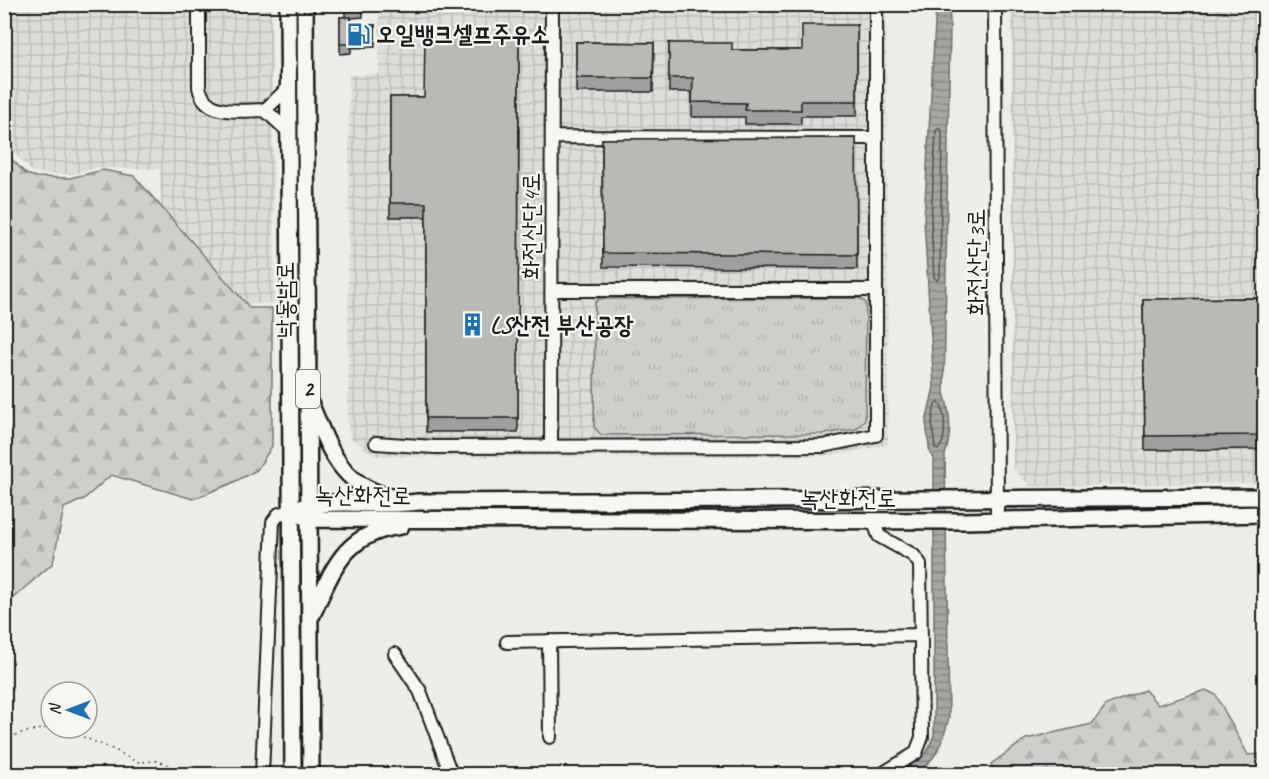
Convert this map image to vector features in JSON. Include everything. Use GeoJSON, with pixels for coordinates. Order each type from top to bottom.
{"type":"FeatureCollection","features":[{"type":"Feature","properties":{"kind":"main road","name":"낙동남로"},"geometry":{"type":"LineString","coordinates":[[288,4],[293,774]]}},
{"type":"Feature","properties":{"kind":"main road","name":"낙동남로"},"geometry":{"type":"LineString","coordinates":[[305,4],[311,774]]}},
{"type":"Feature","properties":{"kind":"main road"},"geometry":{"type":"LineString","coordinates":[[308,398],[330,450],[355,482],[381,495],[418,502]]}},
{"type":"Feature","properties":{"kind":"main road","name":"녹산화전로"},"geometry":{"type":"LineString","coordinates":[[309,512],[418,502],[1264,496]]}},
{"type":"Feature","properties":{"kind":"main road","name":"녹산화전로"},"geometry":{"type":"LineString","coordinates":[[291,511],[447,519],[998,520],[1264,514]]}},
{"type":"Feature","properties":{"kind":"main road"},"geometry":{"type":"LineString","coordinates":[[310,621],[331,572],[349,548],[362,538],[387,528],[447,519]]}},
{"type":"Feature","properties":{"kind":"street"},"geometry":{"type":"LineString","coordinates":[[199,4],[199,87],[203,99],[219,110],[265,110],[289,132]]}},
{"type":"Feature","properties":{"kind":"street","name":"화전산단4로"},"geometry":{"type":"LineString","coordinates":[[551,447],[552,4]]}},
{"type":"Feature","properties":{"kind":"street"},"geometry":{"type":"LineString","coordinates":[[376,443],[434,447],[823,446],[876,435],[876,4]]}},
{"type":"Feature","properties":{"kind":"street","name":"화전산단3로"},"geometry":{"type":"LineString","coordinates":[[995,4],[998,520]]}},
{"type":"Feature","properties":{"kind":"street"},"geometry":{"type":"LineString","coordinates":[[265,110],[288,88]]}},
{"type":"Feature","properties":{"kind":"street"},"geometry":{"type":"LineString","coordinates":[[552,137],[876,138]]}},
{"type":"Feature","properties":{"kind":"street"},"geometry":{"type":"LineString","coordinates":[[552,290],[876,291]]}},
{"type":"Feature","properties":{"kind":"street"},"geometry":{"type":"LineString","coordinates":[[262,774],[273,522],[279,514],[291,511]]}},
{"type":"Feature","properties":{"kind":"street"},"geometry":{"type":"LineString","coordinates":[[873,520],[879,536],[918,559],[921,635],[921,742],[916,753],[905,762],[882,774]]}},
{"type":"Feature","properties":{"kind":"street"},"geometry":{"type":"LineString","coordinates":[[507,642],[921,635]]}},
{"type":"Feature","properties":{"kind":"street"},"geometry":{"type":"LineString","coordinates":[[549,641],[550,736]]}},
{"type":"Feature","properties":{"kind":"street"},"geometry":{"type":"LineString","coordinates":[[395,654],[420,691],[451,774]]}},
{"type":"Feature","properties":{"kind":"path"},"geometry":{"type":"LineString","coordinates":[[4,740],[39,729]]}},
{"type":"Feature","properties":{"kind":"path"},"geometry":{"type":"LineString","coordinates":[[90,740],[136,762],[158,761],[192,774]]}},
{"type":"Feature","properties":{"kind":"shaded area"},"geometry":{"type":"Polygon","coordinates":[[[5,5],[271,5],[275,303],[248,304],[161,206],[160,169],[96,168],[72,174],[33,173],[5,143],[5,5]]]}},
{"type":"Feature","properties":{"kind":"shaded area"},"geometry":{"type":"Polygon","coordinates":[[[379,5],[886,5],[888,445],[825,456],[435,457],[376,456],[351,438],[348,428],[349,75],[379,74],[379,5]]]}},
{"type":"Feature","properties":{"kind":"shaded area"},"geometry":{"type":"Polygon","coordinates":[[[1012,5],[1264,5],[1264,483],[1030,486],[1013,468],[1012,5]]]}},
{"type":"Feature","properties":{"kind":"green space"},"geometry":{"type":"Polygon","coordinates":[[[5,152],[26,174],[36,177],[70,178],[103,170],[134,176],[250,308],[272,308],[272,446],[257,470],[193,499],[111,475],[84,499],[64,508],[53,563],[5,605],[5,152]]]}},
{"type":"Feature","properties":{"kind":"green space"},"geometry":{"type":"Polygon","coordinates":[[[860,298],[866,303],[865,420],[856,429],[822,434],[601,435],[594,427],[595,303],[598,299],[860,298]]]}},
{"type":"Feature","properties":{"kind":"green space"},"geometry":{"type":"Polygon","coordinates":[[[1145,690],[1158,705],[1206,690],[1216,695],[1248,755],[1264,754],[1264,774],[993,774],[995,773],[991,764],[1026,739],[1092,724],[1106,705],[1145,690]]]}},
{"type":"Feature","properties":{"kind":"water"},"geometry":{"type":"Polygon","coordinates":[[[936,5],[949,5],[950,21],[944,393],[950,424],[945,455],[949,717],[939,748],[928,764],[910,773],[898,774],[927,752],[934,735],[934,458],[930,454],[926,422],[934,387],[924,220],[936,5]]]}},
{"type":"Feature","properties":{"kind":"building"},"geometry":{"type":"Polygon","coordinates":[[[345,4],[363,4],[363,8],[345,9],[345,4]]]}},
{"type":"Feature","properties":{"kind":"building"},"geometry":{"type":"Polygon","coordinates":[[[340,17],[351,17],[351,25],[375,25],[375,38],[351,38],[351,44],[340,44],[340,17]]]}},
{"type":"Feature","properties":{"kind":"building"},"geometry":{"type":"Polygon","coordinates":[[[802,25],[857,25],[857,101],[801,101],[801,110],[745,110],[746,103],[692,102],[693,78],[669,78],[669,43],[732,43],[732,50],[802,50],[802,25]]]}},
{"type":"Feature","properties":{"kind":"building","name":"LS산전 부산공장"},"geometry":{"type":"Polygon","coordinates":[[[425,36],[519,36],[518,418],[426,418],[426,203],[390,203],[390,97],[424,97],[425,36]]]}},
{"type":"Feature","properties":{"kind":"building"},"geometry":{"type":"Polygon","coordinates":[[[576,42],[654,43],[653,78],[576,78],[576,42]]]}},
{"type":"Feature","properties":{"kind":"building"},"geometry":{"type":"Polygon","coordinates":[[[856,138],[857,255],[603,253],[602,139],[856,138]]]}},
{"type":"Feature","properties":{"kind":"building"},"geometry":{"type":"Polygon","coordinates":[[[1264,298],[1264,435],[1145,436],[1143,299],[1264,298]]]}},
{"type":"Feature","properties":{"kind":"place","name":"오일뱅크셀프주유소"},"geometry":{"type":"Point","coordinates":[358,34]}},
{"type":"Feature","properties":{"kind":"place","name":"LS산전 부산공장"},"geometry":{"type":"Point","coordinates":[472,325]}}]}
